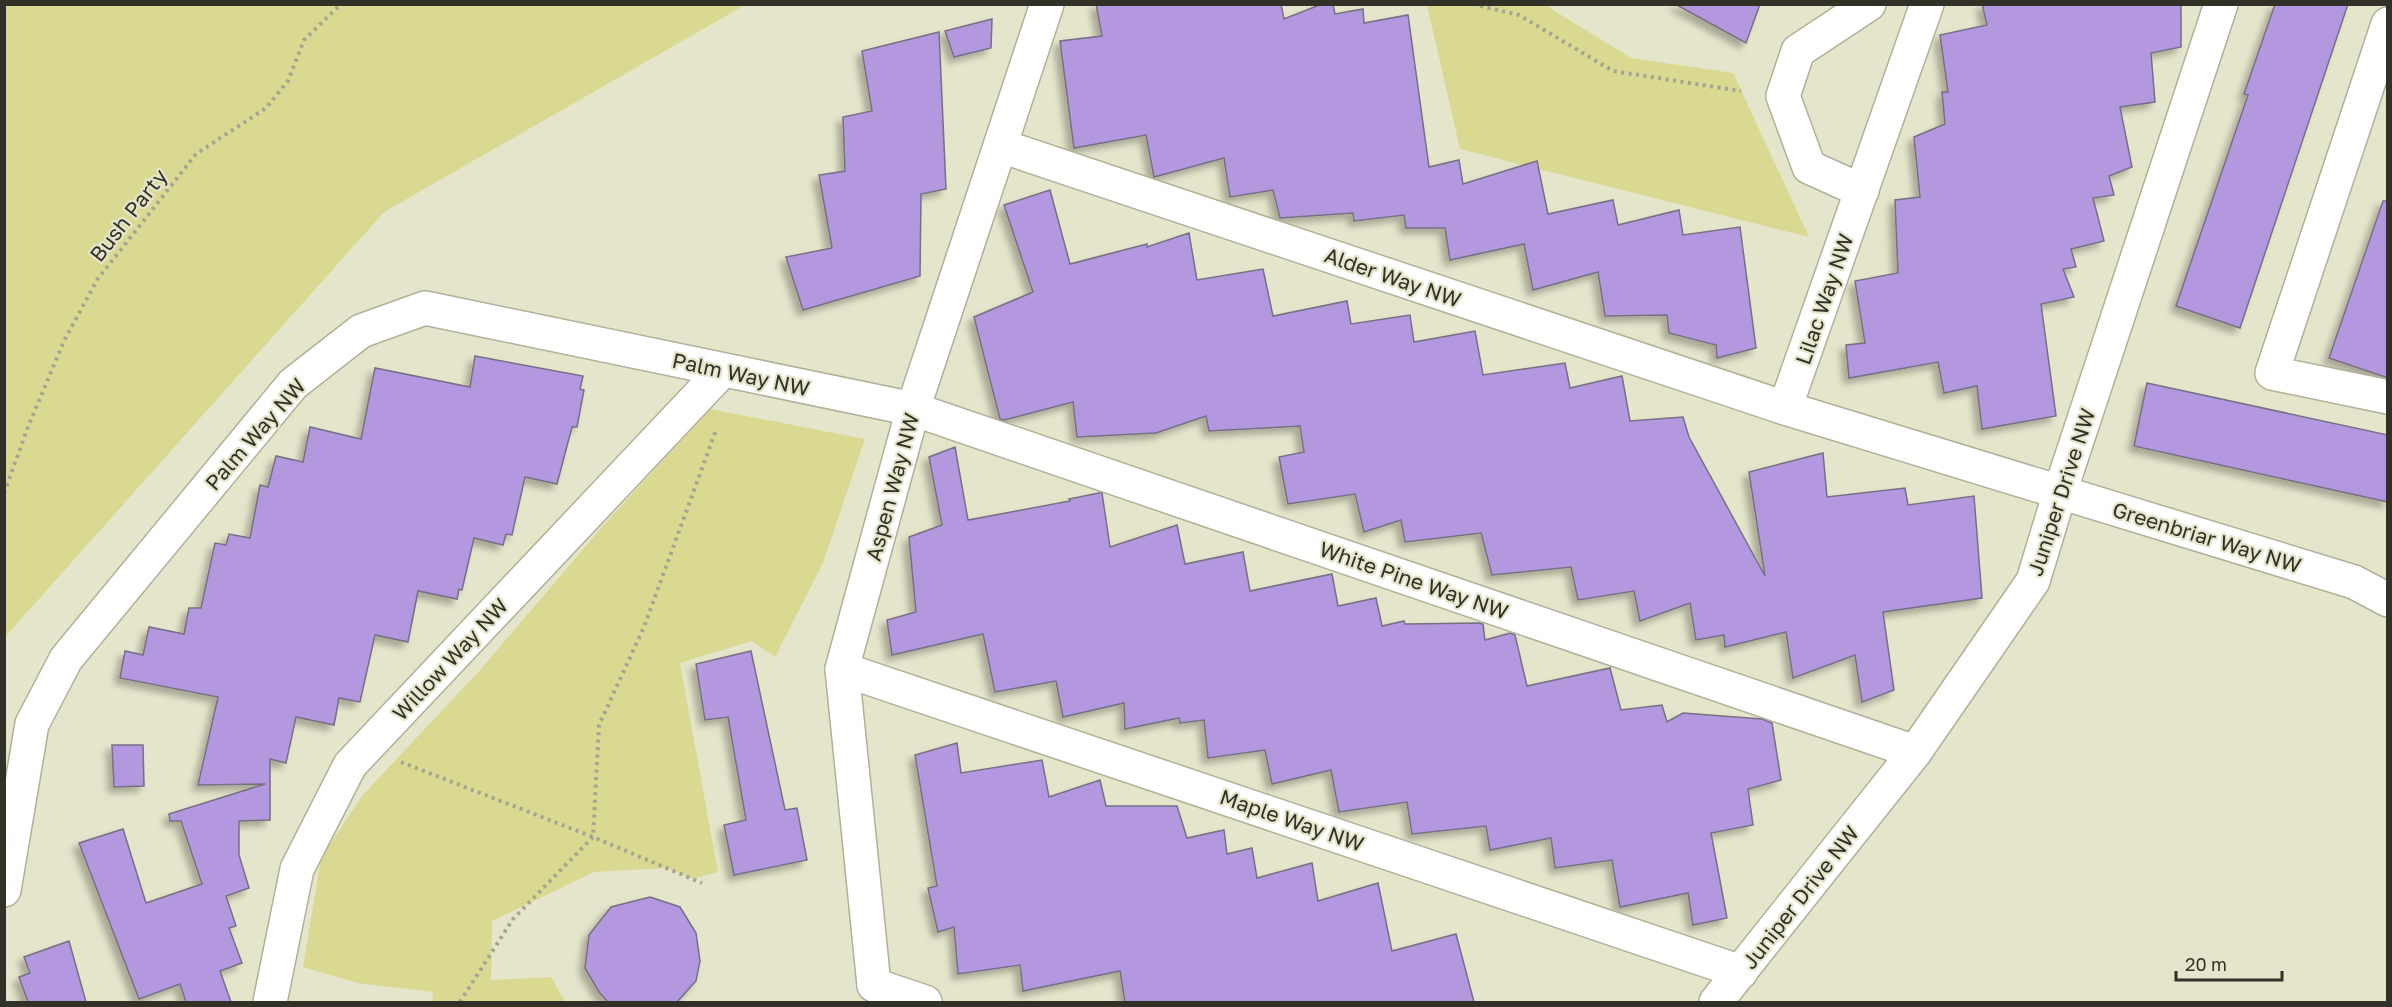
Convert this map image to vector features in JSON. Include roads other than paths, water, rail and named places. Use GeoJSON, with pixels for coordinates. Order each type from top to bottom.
{"type":"FeatureCollection","features":[{"type":"Feature","properties":{"kind":"street","name":"Aspen Way NW"},"geometry":{"type":"LineString","coordinates":[[868,994],[842,669],[913,409],[1047,4]]}},
{"type":"Feature","properties":{"kind":"street"},"geometry":{"type":"LineString","coordinates":[[1862,191],[1809,167],[1783,96],[1798,51],[1869,4]]}},
{"type":"Feature","properties":{"kind":"street","name":"Lilac Way NW"},"geometry":{"type":"LineString","coordinates":[[1785,408],[1927,4]]}},
{"type":"Feature","properties":{"kind":"street","name":"Juniper Drive NW"},"geometry":{"type":"LineString","coordinates":[[1716,1002],[1915,752],[2033,581],[2060,492],[2221,4]]}},
{"type":"Feature","properties":{"kind":"street"},"geometry":{"type":"LineString","coordinates":[[2388,24],[2272,373],[2388,397]]}},
{"type":"Feature","properties":{"kind":"street","name":"Alder Way NW"},"geometry":{"type":"LineString","coordinates":[[1001,146],[1785,408],[2060,492]]}},
{"type":"Feature","properties":{"kind":"street","name":"Palm Way NW"},"geometry":{"type":"LineString","coordinates":[[4,890],[32,724],[66,659],[293,384],[361,331],[425,308],[913,409]]}},
{"type":"Feature","properties":{"kind":"street","name":"Willow Way NW"},"geometry":{"type":"LineString","coordinates":[[270,1002],[297,869],[350,765],[723,370]]}},
{"type":"Feature","properties":{"kind":"street","name":"White Pine Way NW"},"geometry":{"type":"LineString","coordinates":[[913,409],[1915,752]]}},
{"type":"Feature","properties":{"kind":"street","name":"Greenbriar Way NW"},"geometry":{"type":"LineString","coordinates":[[2060,492],[2354,582],[2388,600]]}},
{"type":"Feature","properties":{"kind":"street","name":"Greenbriar Way NW"},"geometry":{"type":"LineString","coordinates":[[2354,582],[2388,580]]}},
{"type":"Feature","properties":{"kind":"street","name":"Maple Way NW"},"geometry":{"type":"LineString","coordinates":[[842,669],[1741,972]]}},
{"type":"Feature","properties":{"kind":"street"},"geometry":{"type":"LineString","coordinates":[[868,994],[925,1002]]}}]}
